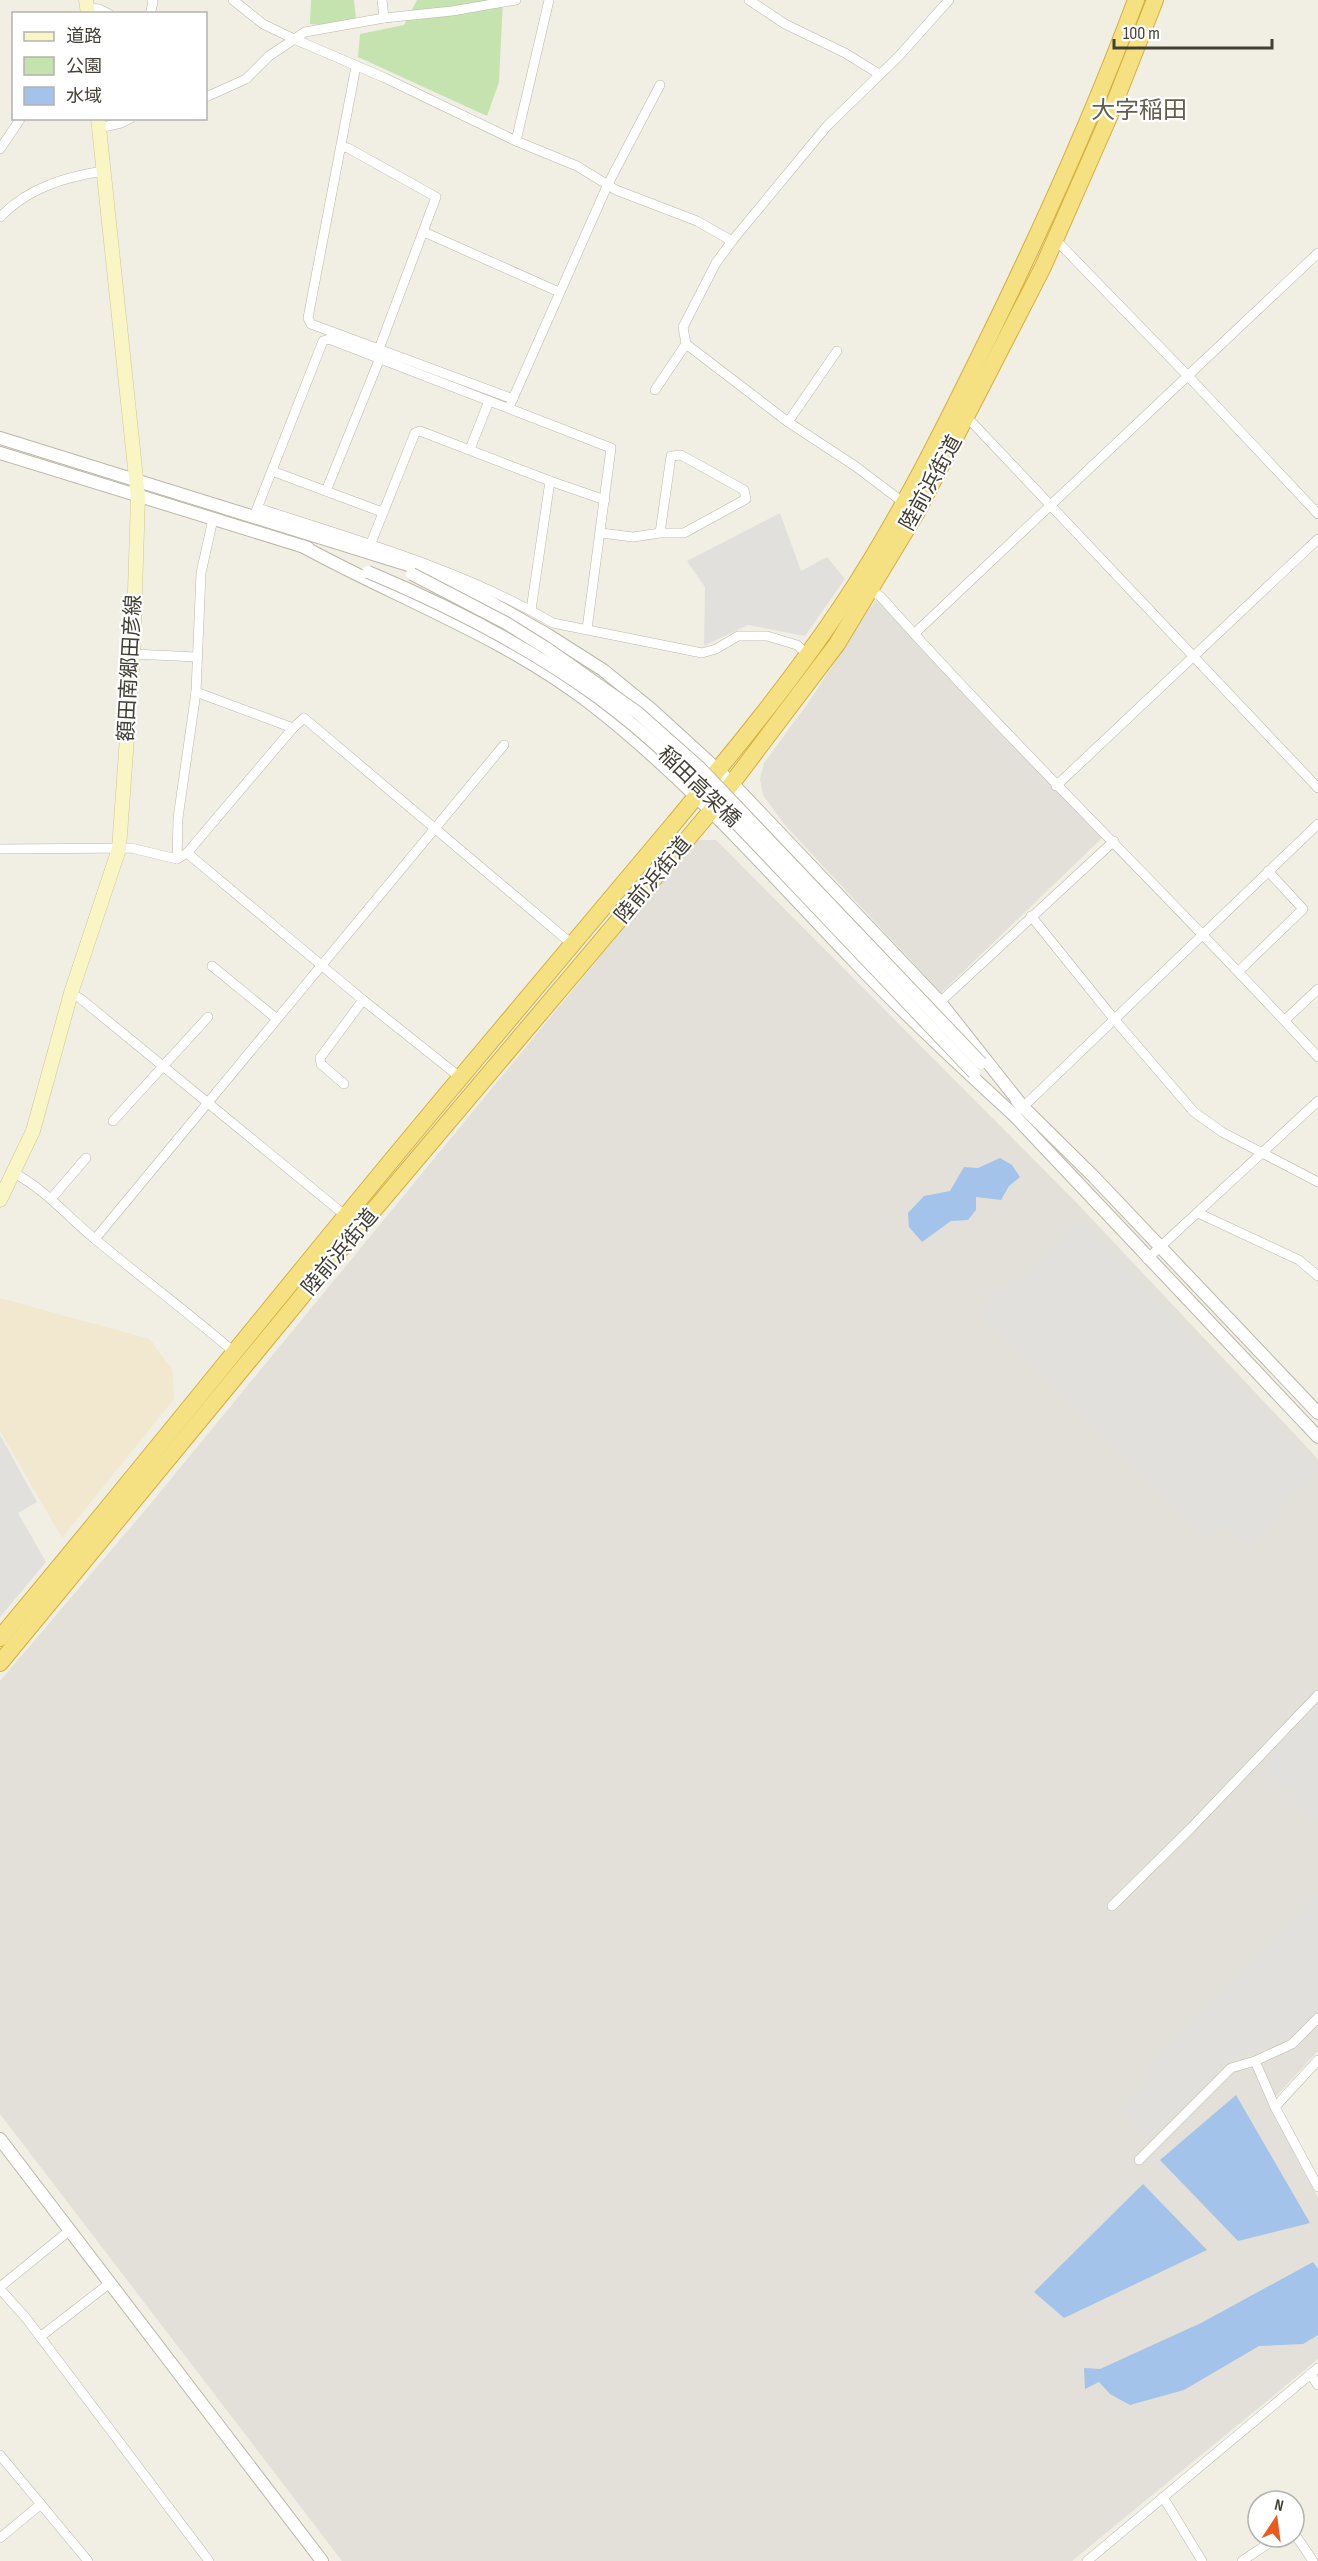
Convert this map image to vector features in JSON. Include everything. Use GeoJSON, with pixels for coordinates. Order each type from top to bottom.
{"type":"FeatureCollection","features":[{"type":"Feature","properties":{"kind":"highway","name":"陸前浜街道"},"geometry":{"type":"LineString","coordinates":[[1048,236],[1135,0]]}},
{"type":"Feature","properties":{"kind":"highway","name":"陸前浜街道"},"geometry":{"type":"LineString","coordinates":[[0,1638],[460,1078],[718,770],[864,586],[918,510],[961,411],[1110,117],[1155,0]]}},
{"type":"Feature","properties":{"kind":"highway","name":"陸前浜街道"},"geometry":{"type":"LineString","coordinates":[[0,1663],[340,1250],[733,784],[837,644],[904,503],[961,411]]}},
{"type":"Feature","properties":{"kind":"main road","name":"額田南郷田彦線"},"geometry":{"type":"LineString","coordinates":[[0,1200],[33,1131],[71,993],[119,849],[133,654],[138,496],[99,123]]}},
{"type":"Feature","properties":{"kind":"street"},"geometry":{"type":"LineString","coordinates":[[233,0],[263,24],[294,39],[516,141],[577,166],[616,190],[696,221],[732,241]]}},
{"type":"Feature","properties":{"kind":"street"},"geometry":{"type":"LineString","coordinates":[[382,0],[384,18]]}},
{"type":"Feature","properties":{"kind":"street"},"geometry":{"type":"LineString","coordinates":[[207,97],[246,79],[270,56],[305,32],[384,18],[452,11],[516,0]]}},
{"type":"Feature","properties":{"kind":"street"},"geometry":{"type":"LineString","coordinates":[[516,141],[549,0]]}},
{"type":"Feature","properties":{"kind":"street"},"geometry":{"type":"LineString","coordinates":[[749,0],[785,24],[845,52],[879,74]]}},
{"type":"Feature","properties":{"kind":"street"},"geometry":{"type":"LineString","coordinates":[[904,503],[855,466],[788,422],[686,344],[683,327],[716,263],[732,241],[827,126],[899,56],[949,0]]}},
{"type":"Feature","properties":{"kind":"street"},"geometry":{"type":"LineString","coordinates":[[87,7],[105,12]]}},
{"type":"Feature","properties":{"kind":"street"},"geometry":{"type":"LineString","coordinates":[[356,66],[308,318],[311,324],[489,401],[511,404]]}},
{"type":"Feature","properties":{"kind":"street"},"geometry":{"type":"LineString","coordinates":[[511,404],[608,184],[660,85]]}},
{"type":"Feature","properties":{"kind":"street"},"geometry":{"type":"LineString","coordinates":[[0,149],[20,120]]}},
{"type":"Feature","properties":{"kind":"street"},"geometry":{"type":"LineString","coordinates":[[99,123],[121,123],[127,120]]}},
{"type":"Feature","properties":{"kind":"street"},"geometry":{"type":"LineString","coordinates":[[326,491],[436,197],[348,148],[341,147]]}},
{"type":"Feature","properties":{"kind":"street"},"geometry":{"type":"LineString","coordinates":[[0,217],[30,192],[75,175],[103,171]]}},
{"type":"Feature","properties":{"kind":"street"},"geometry":{"type":"LineString","coordinates":[[424,232],[559,292]]}},
{"type":"Feature","properties":{"kind":"street"},"geometry":{"type":"LineString","coordinates":[[1048,236],[1188,376],[1318,514]]}},
{"type":"Feature","properties":{"kind":"street"},"geometry":{"type":"LineString","coordinates":[[914,634],[1318,253]]}},
{"type":"Feature","properties":{"kind":"street"},"geometry":{"type":"LineString","coordinates":[[256,512],[323,340],[329,339],[379,354],[511,404],[611,448],[587,629]]}},
{"type":"Feature","properties":{"kind":"street"},"geometry":{"type":"LineString","coordinates":[[655,390],[686,344]]}},
{"type":"Feature","properties":{"kind":"street"},"geometry":{"type":"LineString","coordinates":[[788,422],[837,351]]}},
{"type":"Feature","properties":{"kind":"street"},"geometry":{"type":"LineString","coordinates":[[470,449],[489,401]]}},
{"type":"Feature","properties":{"kind":"street"},"geometry":{"type":"LineString","coordinates":[[961,411],[1318,788]]}},
{"type":"Feature","properties":{"kind":"street"},"geometry":{"type":"LineString","coordinates":[[369,549],[415,433],[420,431],[605,500]]}},
{"type":"Feature","properties":{"kind":"street"},"geometry":{"type":"LineString","coordinates":[[0,438],[135,479],[256,512],[369,549],[476,594],[603,670],[733,784],[940,1002],[1019,1112]]}},
{"type":"Feature","properties":{"kind":"street"},"geometry":{"type":"LineString","coordinates":[[0,453],[302,546],[351,573],[490,639],[586,701],[648,752],[696,796],[941,1050],[1019,1112],[1094,1177],[1318,1413]]}},
{"type":"Feature","properties":{"kind":"street"},"geometry":{"type":"LineString","coordinates":[[601,533],[633,537],[660,533],[684,533],[746,500],[744,490],[681,455],[671,456],[660,533]]}},
{"type":"Feature","properties":{"kind":"street"},"geometry":{"type":"LineString","coordinates":[[272,471],[382,512]]}},
{"type":"Feature","properties":{"kind":"street"},"geometry":{"type":"LineString","coordinates":[[531,610],[550,481]]}},
{"type":"Feature","properties":{"kind":"street"},"geometry":{"type":"LineString","coordinates":[[177,859],[178,818],[196,692],[201,573],[213,519]]}},
{"type":"Feature","properties":{"kind":"street"},"geometry":{"type":"LineString","coordinates":[[1056,786],[1318,539]]}},
{"type":"Feature","properties":{"kind":"street","name":"稲田高架橋"},"geometry":{"type":"LineString","coordinates":[[302,546],[338,558],[434,599],[502,637],[598,698],[692,776],[977,1068]]}},
{"type":"Feature","properties":{"kind":"street"},"geometry":{"type":"LineString","coordinates":[[369,549],[424,561],[553,622],[702,653],[738,636],[767,636],[797,645],[808,655]]}},
{"type":"Feature","properties":{"kind":"street","name":"稲田高架橋"},"geometry":{"type":"LineString","coordinates":[[369,549],[506,623],[546,648],[638,713],[700,768],[977,1068]]}},
{"type":"Feature","properties":{"kind":"street"},"geometry":{"type":"LineString","coordinates":[[864,586],[881,597],[1056,786],[1114,841],[1318,1057]]}},
{"type":"Feature","properties":{"kind":"street"},"geometry":{"type":"LineString","coordinates":[[133,654],[197,657]]}},
{"type":"Feature","properties":{"kind":"street"},"geometry":{"type":"LineString","coordinates":[[196,692],[293,728]]}},
{"type":"Feature","properties":{"kind":"street"},"geometry":{"type":"LineString","coordinates":[[0,849],[131,848],[177,859],[188,853],[293,728],[304,718],[573,945]]}},
{"type":"Feature","properties":{"kind":"street"},"geometry":{"type":"LineString","coordinates":[[95,1239],[504,745]]}},
{"type":"Feature","properties":{"kind":"street"},"geometry":{"type":"LineString","coordinates":[[1019,1112],[1201,933],[1318,824]]}},
{"type":"Feature","properties":{"kind":"street"},"geometry":{"type":"LineString","coordinates":[[940,1002],[1114,841]]}},
{"type":"Feature","properties":{"kind":"street"},"geometry":{"type":"LineString","coordinates":[[188,853],[460,1078]]}},
{"type":"Feature","properties":{"kind":"street"},"geometry":{"type":"LineString","coordinates":[[1239,971],[1303,909],[1268,871]]}},
{"type":"Feature","properties":{"kind":"street"},"geometry":{"type":"LineString","coordinates":[[1031,916],[1114,1019],[1194,1112],[1222,1132],[1318,1182]]}},
{"type":"Feature","properties":{"kind":"street"},"geometry":{"type":"LineString","coordinates":[[212,966],[278,1019]]}},
{"type":"Feature","properties":{"kind":"street"},"geometry":{"type":"LineString","coordinates":[[1285,1020],[1318,989]]}},
{"type":"Feature","properties":{"kind":"street"},"geometry":{"type":"LineString","coordinates":[[71,993],[163,1063],[346,1216]]}},
{"type":"Feature","properties":{"kind":"street"},"geometry":{"type":"LineString","coordinates":[[344,1084],[321,1064],[320,1058],[363,1000]]}},
{"type":"Feature","properties":{"kind":"street"},"geometry":{"type":"LineString","coordinates":[[113,1120],[163,1063],[208,1017]]}},
{"type":"Feature","properties":{"kind":"street"},"geometry":{"type":"LineString","coordinates":[[977,1068],[1019,1112],[1147,1259],[1318,1437]]}},
{"type":"Feature","properties":{"kind":"street"},"geometry":{"type":"LineString","coordinates":[[1147,1259],[1318,1101]]}},
{"type":"Feature","properties":{"kind":"street"},"geometry":{"type":"LineString","coordinates":[[51,1198],[86,1158]]}},
{"type":"Feature","properties":{"kind":"street"},"geometry":{"type":"LineString","coordinates":[[14,1173],[51,1198],[95,1239],[235,1353]]}},
{"type":"Feature","properties":{"kind":"street"},"geometry":{"type":"LineString","coordinates":[[1198,1213],[1299,1260],[1318,1276]]}},
{"type":"Feature","properties":{"kind":"street"},"geometry":{"type":"LineString","coordinates":[[1112,1906],[1191,1828],[1318,1695]]}},
{"type":"Feature","properties":{"kind":"street"},"geometry":{"type":"LineString","coordinates":[[1139,2160],[1231,2068],[1255,2061],[1292,2044],[1318,2018]]}},
{"type":"Feature","properties":{"kind":"street"},"geometry":{"type":"LineString","coordinates":[[1255,2061],[1275,2108],[1318,2187]]}},
{"type":"Feature","properties":{"kind":"street"},"geometry":{"type":"LineString","coordinates":[[1275,2108],[1318,2061]]}},
{"type":"Feature","properties":{"kind":"street"},"geometry":{"type":"LineString","coordinates":[[0,2139],[322,2561]]}},
{"type":"Feature","properties":{"kind":"street"},"geometry":{"type":"LineString","coordinates":[[69,2230],[0,2288],[40,2337],[208,2561]]}},
{"type":"Feature","properties":{"kind":"street"},"geometry":{"type":"LineString","coordinates":[[40,2337],[110,2283]]}},
{"type":"Feature","properties":{"kind":"street"},"geometry":{"type":"LineString","coordinates":[[1087,2561],[1314,2371],[1318,2385]]}},
{"type":"Feature","properties":{"kind":"street"},"geometry":{"type":"LineString","coordinates":[[0,2455],[85,2557],[72,2561]]}},
{"type":"Feature","properties":{"kind":"street"},"geometry":{"type":"LineString","coordinates":[[1163,2497],[1202,2561]]}},
{"type":"Feature","properties":{"kind":"street"},"geometry":{"type":"LineString","coordinates":[[0,2538],[41,2504]]}},
{"type":"Feature","properties":{"kind":"street"},"geometry":{"type":"LineString","coordinates":[[1242,2561],[1260,2549]]}},
{"type":"Feature","properties":{"kind":"shaded area"},"geometry":{"type":"Polygon","coordinates":[[[780,513],[801,571],[827,557],[845,579],[805,636],[748,625],[704,646],[705,587],[687,561],[780,513]]]}},
{"type":"Feature","properties":{"kind":"shaded area"},"geometry":{"type":"Polygon","coordinates":[[[876,599],[1102,838],[941,993],[784,824],[763,795],[760,779],[764,763],[808,703],[876,599]]]}},
{"type":"Feature","properties":{"kind":"shaded area"},"geometry":{"type":"Polygon","coordinates":[[[696,840],[716,840],[1073,1199],[1318,1459],[1318,2051],[1269,2104],[1318,2198],[1318,2359],[1072,2561],[342,2561],[0,2114],[0,1681],[147,1508],[696,840]]]}},
{"type":"Feature","properties":{"kind":"shaded area"},"geometry":{"type":"Polygon","coordinates":[[[1079,1218],[1318,1470],[1248,1545],[1222,1525],[1206,1540],[980,1314],[1079,1218]]]}},
{"type":"Feature","properties":{"kind":"shaded area"},"geometry":{"type":"Polygon","coordinates":[[[0,1298],[150,1339],[173,1371],[174,1399],[62,1538],[0,1431],[0,1298]]]}},
{"type":"Feature","properties":{"kind":"shaded area"},"geometry":{"type":"Polygon","coordinates":[[[0,1435],[37,1502],[18,1513],[46,1562],[0,1617],[0,1435]]]}},
{"type":"Feature","properties":{"kind":"shaded area"},"geometry":{"type":"Polygon","coordinates":[[[1318,1706],[1318,1823],[1269,1772],[1271,1754],[1318,1706]]]}},
{"type":"Feature","properties":{"kind":"shaded area"},"geometry":{"type":"Polygon","coordinates":[[[1318,1893],[1318,2010],[1293,2036],[1224,2062],[1150,2138],[1117,2107],[1149,2077],[1151,2060],[1318,1893]]]}},
{"type":"Feature","properties":{"kind":"green space"},"geometry":{"type":"Polygon","coordinates":[[[311,0],[354,0],[356,19],[324,25],[310,24],[311,0]]]}},
{"type":"Feature","properties":{"kind":"green space"},"geometry":{"type":"Polygon","coordinates":[[[417,0],[503,0],[499,82],[487,116],[358,57],[360,34],[404,25],[417,0]]]}},
{"type":"Feature","properties":{"kind":"water"},"geometry":{"type":"Polygon","coordinates":[[[1000,1158],[1012,1165],[1020,1177],[1009,1186],[1001,1200],[976,1197],[976,1210],[968,1220],[951,1221],[922,1242],[909,1227],[908,1213],[924,1196],[950,1191],[964,1167],[978,1168],[1000,1158]]]}},
{"type":"Feature","properties":{"kind":"water"},"geometry":{"type":"Polygon","coordinates":[[[1236,2095],[1310,2223],[1238,2241],[1160,2160],[1236,2095]]]}},
{"type":"Feature","properties":{"kind":"water"},"geometry":{"type":"Polygon","coordinates":[[[1143,2184],[1207,2250],[1064,2318],[1034,2292],[1143,2184]]]}},
{"type":"Feature","properties":{"kind":"water"},"geometry":{"type":"Polygon","coordinates":[[[1313,2262],[1318,2269],[1318,2335],[1303,2344],[1259,2346],[1184,2390],[1130,2405],[1110,2394],[1099,2382],[1085,2389],[1084,2368],[1100,2369],[1201,2323],[1313,2262]]]}},
{"type":"Feature","properties":{"kind":"district","name":"大字稲田"},"geometry":{"type":"Point","coordinates":[1139,110]}}]}
